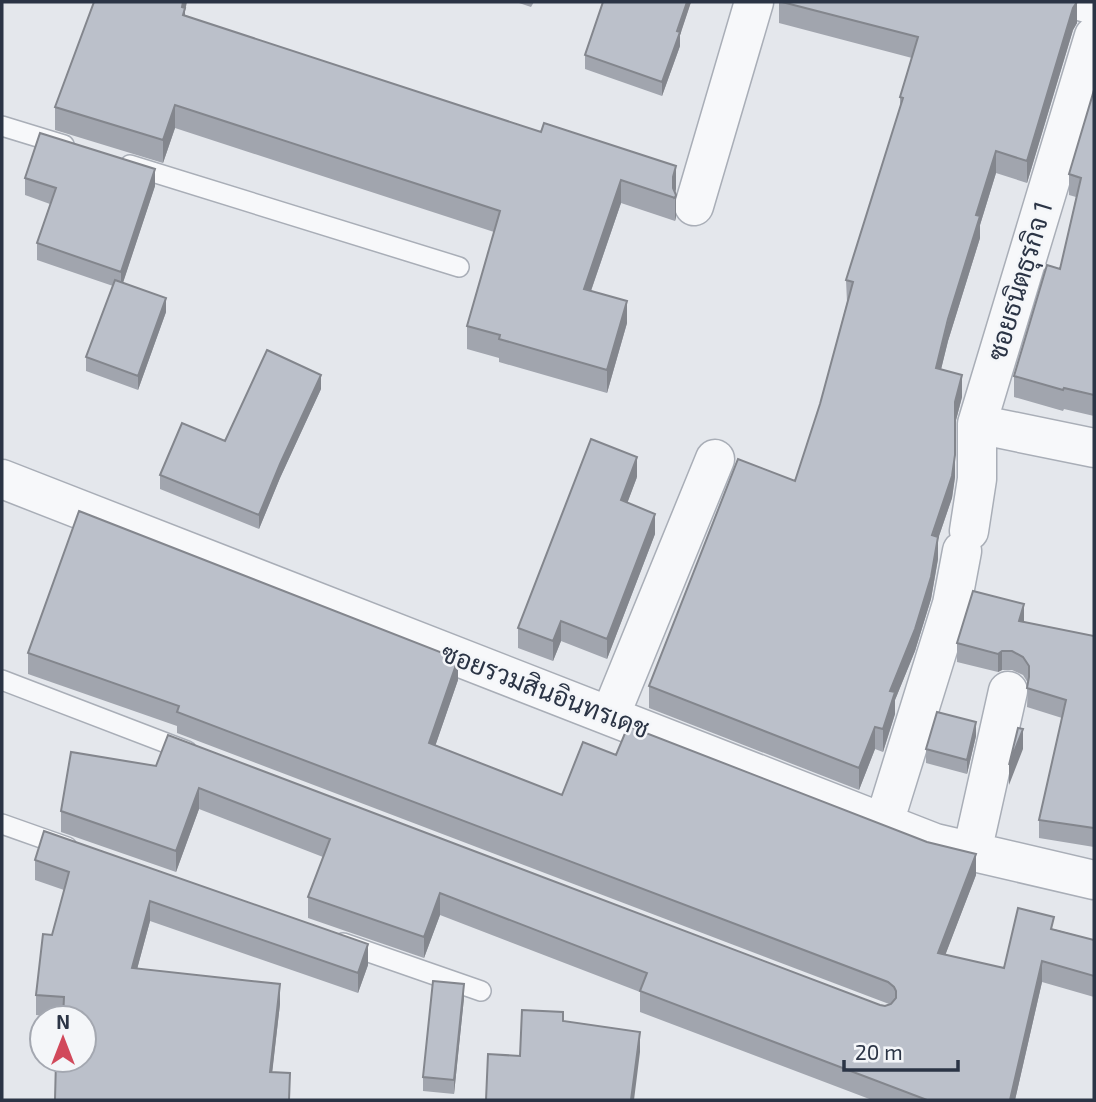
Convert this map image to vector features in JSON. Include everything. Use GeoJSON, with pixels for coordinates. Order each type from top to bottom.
{"type":"FeatureCollection","features":[{"type":"Feature","properties":{"kind":"street"},"geometry":{"type":"LineString","coordinates":[[694,206],[754,2]]}},
{"type":"Feature","properties":{"kind":"street"},"geometry":{"type":"LineString","coordinates":[[1083,2],[1094,5]]}},
{"type":"Feature","properties":{"kind":"street","name":"ซอยธนิตธุรกิจ 1"},"geometry":{"type":"LineString","coordinates":[[884,823],[952,604],[977,479],[977,424],[1094,36]]}},
{"type":"Feature","properties":{"kind":"street"},"geometry":{"type":"LineString","coordinates":[[977,424],[1094,449]]}},
{"type":"Feature","properties":{"kind":"street"},"geometry":{"type":"LineString","coordinates":[[610,716],[715,459]]}},
{"type":"Feature","properties":{"kind":"street","name":"ซอยรวมสินอินทรเดช"},"geometry":{"type":"LineString","coordinates":[[2,479],[935,844],[1094,880]]}},
{"type":"Feature","properties":{"kind":"street"},"geometry":{"type":"LineString","coordinates":[[972,852],[1008,691]]}},
{"type":"Feature","properties":{"kind":"lane"},"geometry":{"type":"LineString","coordinates":[[2,126],[80,150]]}},
{"type":"Feature","properties":{"kind":"lane"},"geometry":{"type":"LineString","coordinates":[[107,158],[459,267]]}},
{"type":"Feature","properties":{"kind":"lane"},"geometry":{"type":"LineString","coordinates":[[2,680],[209,759]]}},
{"type":"Feature","properties":{"kind":"lane"},"geometry":{"type":"LineString","coordinates":[[2,824],[89,855]]}},
{"type":"Feature","properties":{"kind":"lane"},"geometry":{"type":"LineString","coordinates":[[325,936],[481,991]]}},
{"type":"Feature","properties":{"kind":"building"},"geometry":{"type":"Polygon","coordinates":[[[94,2],[183,2],[183,15],[541,132],[544,123],[676,166],[673,177],[675,198],[621,180],[584,289],[627,301],[607,370],[499,339],[500,335],[467,326],[500,211],[175,105],[163,140],[55,107],[94,2]]]}},
{"type":"Feature","properties":{"kind":"building"},"geometry":{"type":"Polygon","coordinates":[[[603,2],[687,2],[677,31],[680,32],[662,82],[585,55],[603,2]]]}},
{"type":"Feature","properties":{"kind":"building"},"geometry":{"type":"Polygon","coordinates":[[[782,2],[1077,2],[1027,161],[996,151],[976,215],[980,216],[936,368],[962,375],[955,402],[955,455],[952,476],[932,535],[938,537],[931,577],[915,629],[890,691],[895,692],[883,729],[875,727],[859,768],[649,686],[738,459],[795,481],[820,404],[853,282],[846,280],[903,98],[900,97],[918,37],[782,2]]]}},
{"type":"Feature","properties":{"kind":"building"},"geometry":{"type":"Polygon","coordinates":[[[1094,90],[1094,395],[1064,388],[1063,390],[1014,376],[1047,265],[1060,269],[1081,178],[1069,174],[1094,90]]]}},
{"type":"Feature","properties":{"kind":"building"},"geometry":{"type":"Polygon","coordinates":[[[40,133],[155,169],[121,272],[37,243],[56,188],[25,178],[40,133]]]}},
{"type":"Feature","properties":{"kind":"building"},"geometry":{"type":"Polygon","coordinates":[[[115,280],[166,298],[138,376],[86,357],[115,280]]]}},
{"type":"Feature","properties":{"kind":"building"},"geometry":{"type":"Polygon","coordinates":[[[267,350],[321,375],[259,515],[160,475],[182,423],[225,441],[267,350]]]}},
{"type":"Feature","properties":{"kind":"building"},"geometry":{"type":"Polygon","coordinates":[[[591,439],[637,457],[621,500],[655,514],[607,639],[561,621],[553,641],[518,628],[591,439]]]}},
{"type":"Feature","properties":{"kind":"building"},"geometry":{"type":"Polygon","coordinates":[[[79,511],[458,659],[429,743],[562,795],[583,742],[616,755],[628,726],[927,842],[976,854],[938,953],[1004,968],[1018,908],[1054,917],[1051,929],[1094,940],[1094,976],[1042,961],[1010,1100],[927,1100],[640,991],[647,973],[440,893],[424,937],[308,897],[330,839],[199,788],[176,851],[61,811],[71,752],[156,766],[168,735],[880,1005],[891,1004],[896,998],[894,987],[888,982],[177,712],[179,706],[28,653],[79,511]]]}},
{"type":"Feature","properties":{"kind":"building"},"geometry":{"type":"Polygon","coordinates":[[[973,591],[1024,604],[1019,621],[1094,636],[1094,828],[1039,820],[1066,700],[1027,688],[1029,666],[1023,657],[1012,651],[998,654],[957,643],[973,591]]]}},
{"type":"Feature","properties":{"kind":"building"},"geometry":{"type":"Polygon","coordinates":[[[937,712],[976,722],[967,760],[926,749],[937,712]]]}},
{"type":"Feature","properties":{"kind":"building"},"geometry":{"type":"Polygon","coordinates":[[[1018,728],[1023,729],[1009,765],[1018,728]]]}},
{"type":"Feature","properties":{"kind":"building"},"geometry":{"type":"Polygon","coordinates":[[[44,831],[368,944],[358,973],[150,901],[132,968],[280,984],[270,1072],[290,1073],[289,1100],[55,1100],[56,1074],[98,1074],[98,1004],[64,1004],[64,997],[36,995],[43,934],[52,935],[69,872],[35,860],[44,831]]]}},
{"type":"Feature","properties":{"kind":"building"},"geometry":{"type":"Polygon","coordinates":[[[433,981],[464,984],[454,1080],[423,1077],[433,981]]]}},
{"type":"Feature","properties":{"kind":"building"},"geometry":{"type":"Polygon","coordinates":[[[522,1010],[563,1012],[563,1021],[640,1032],[631,1100],[486,1100],[488,1054],[520,1056],[522,1010]]]}}]}
